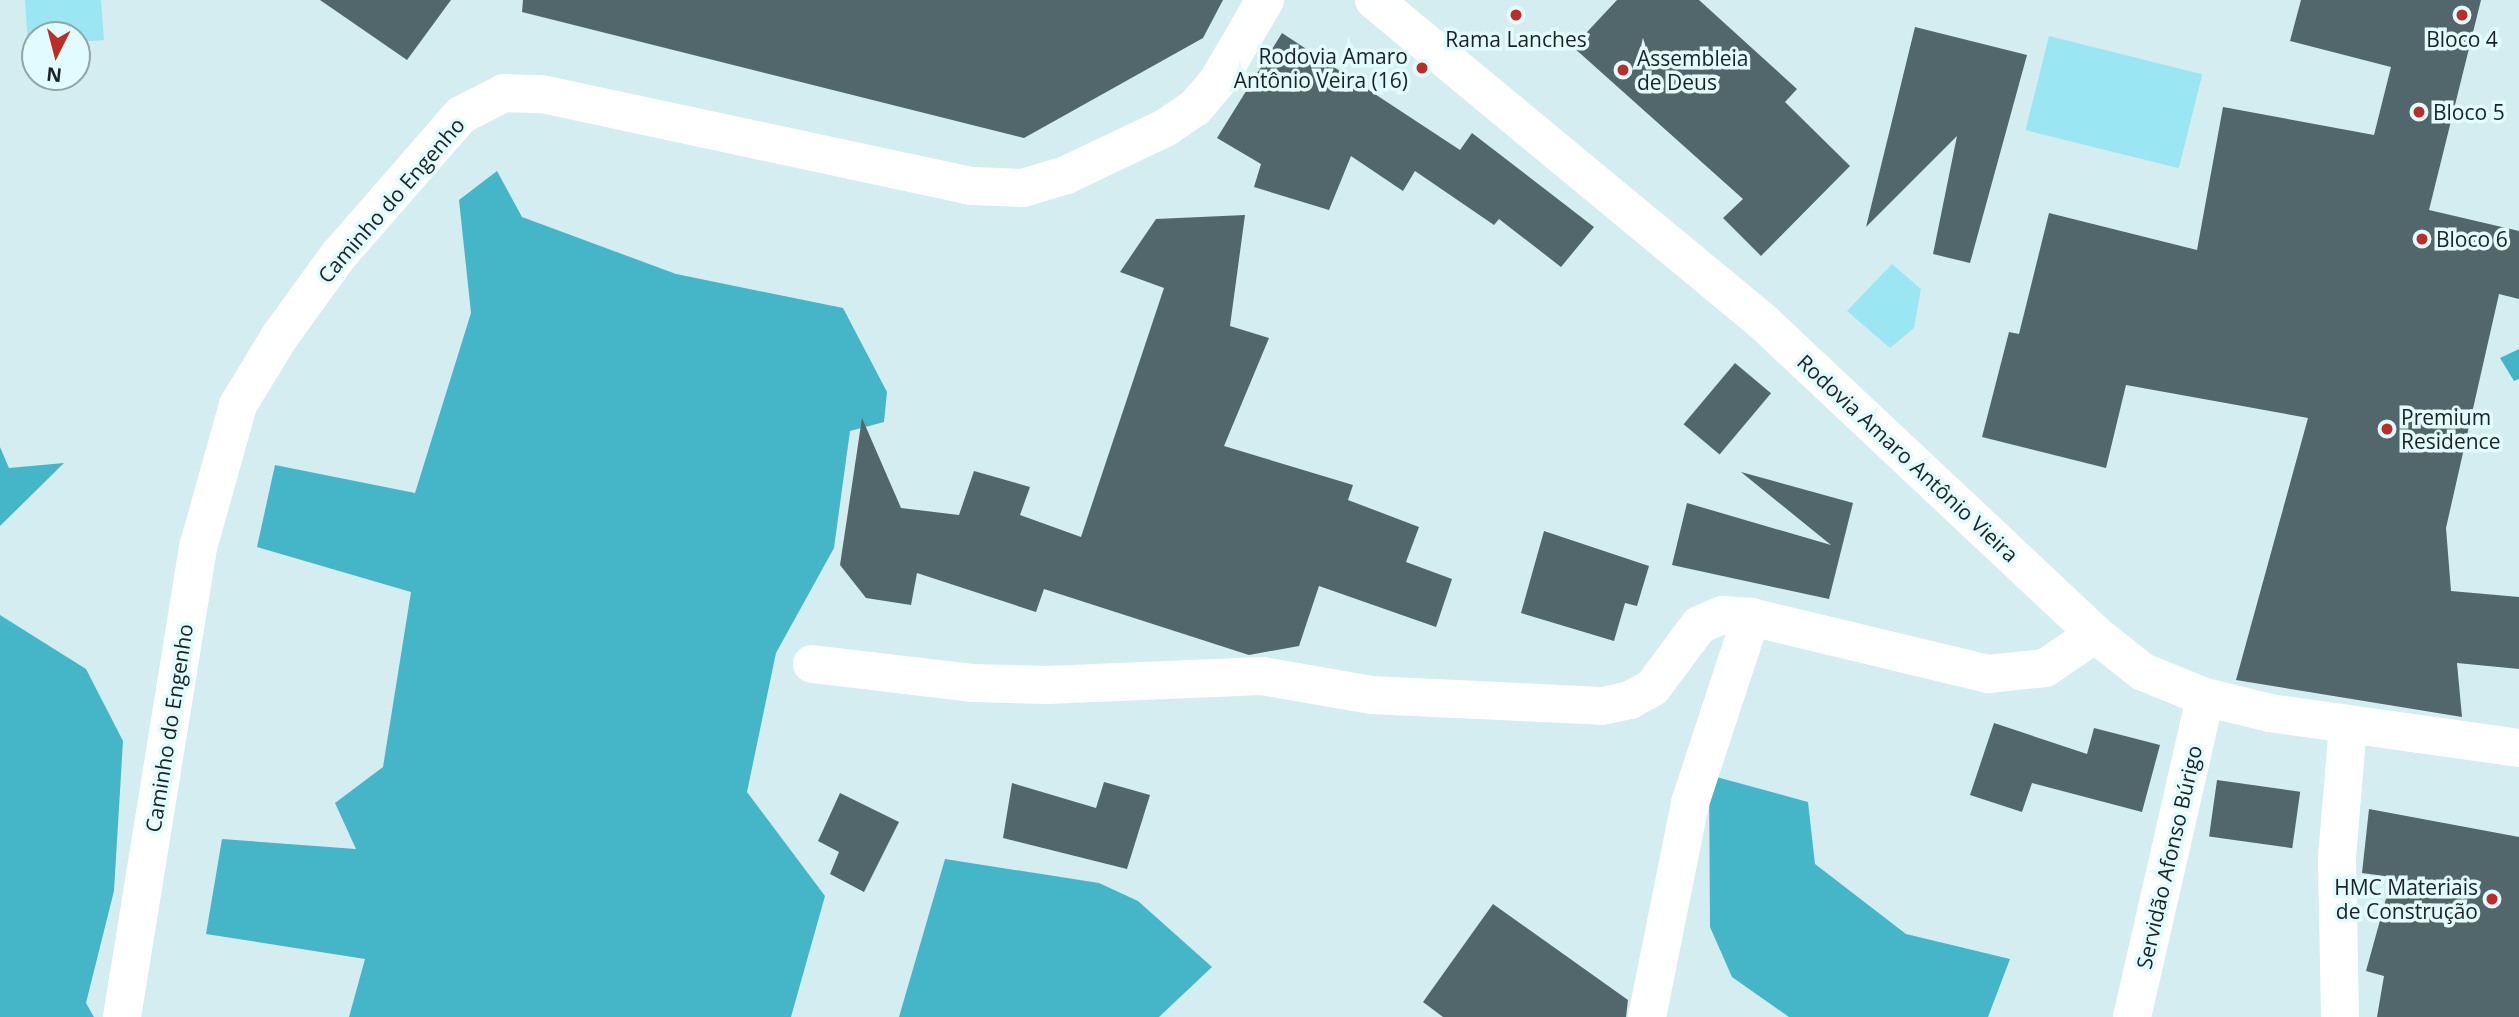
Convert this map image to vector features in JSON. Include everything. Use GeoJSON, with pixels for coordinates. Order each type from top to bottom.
{"type":"FeatureCollection","features":[{"type":"Feature","properties":{"kind":"street","name":"Caminho do Engenho"},"geometry":{"type":"LineString","coordinates":[[122,1017],[199,544],[238,405],[280,336],[338,256],[461,116],[503,93],[542,94],[972,186],[1023,188],[1066,175],[1165,128],[1195,108],[1219,79],[1265,0]]}},
{"type":"Feature","properties":{"kind":"street","name":"Rodovia Amaro Antônio Vieira"},"geometry":{"type":"LineString","coordinates":[[1393,5],[1762,321],[2095,634],[2143,672],[2205,698],[2348,727],[2519,748]]}},
{"type":"Feature","properties":{"kind":"street"},"geometry":{"type":"LineString","coordinates":[[812,664],[974,683],[1035,684],[1262,676],[1371,695],[1602,706],[1630,700],[1653,687],[1699,625],[1723,615],[1751,617],[1987,674],[2045,668],[2095,634]]}},
{"type":"Feature","properties":{"kind":"street"},"geometry":{"type":"LineString","coordinates":[[1647,1017],[1690,803],[1751,617]]}},
{"type":"Feature","properties":{"kind":"street","name":"Servidão Afonso Búrigo"},"geometry":{"type":"LineString","coordinates":[[2132,1017],[2205,698]]}},
{"type":"Feature","properties":{"kind":"street"},"geometry":{"type":"LineString","coordinates":[[2340,1017],[2336,896],[2348,727]]}},
{"type":"Feature","properties":{"kind":"shaded area"},"geometry":{"type":"Polygon","coordinates":[[[25,0],[101,0],[104,40],[91,41],[91,21],[26,21],[25,0]]]}},
{"type":"Feature","properties":{"kind":"shaded area"},"geometry":{"type":"Polygon","coordinates":[[[2049,36],[2202,74],[2179,168],[2026,130],[2049,36]]]}},
{"type":"Feature","properties":{"kind":"shaded area"},"geometry":{"type":"Polygon","coordinates":[[[497,171],[522,217],[676,274],[843,308],[887,392],[884,422],[850,431],[834,548],[776,653],[747,792],[825,896],[791,1017],[349,1017],[365,959],[206,934],[222,839],[356,849],[335,803],[383,767],[411,592],[257,547],[275,465],[415,493],[471,313],[459,200],[497,171]]]}},
{"type":"Feature","properties":{"kind":"shaded area"},"geometry":{"type":"Polygon","coordinates":[[[1892,264],[1921,289],[1914,328],[1890,348],[1847,311],[1892,264]]]}},
{"type":"Feature","properties":{"kind":"shaded area"},"geometry":{"type":"Polygon","coordinates":[[[2519,349],[2519,379],[2514,381],[2500,358],[2519,349]]]}},
{"type":"Feature","properties":{"kind":"shaded area"},"geometry":{"type":"Polygon","coordinates":[[[0,447],[9,468],[64,463],[0,526],[0,447]]]}},
{"type":"Feature","properties":{"kind":"shaded area"},"geometry":{"type":"Polygon","coordinates":[[[0,615],[86,669],[123,741],[114,891],[86,1003],[94,1017],[0,1017],[0,615]]]}},
{"type":"Feature","properties":{"kind":"shaded area"},"geometry":{"type":"Polygon","coordinates":[[[1709,775],[1808,802],[1815,864],[1906,934],[2010,959],[1988,1017],[1789,1017],[1732,977],[1710,927],[1709,775]]]}},
{"type":"Feature","properties":{"kind":"shaded area"},"geometry":{"type":"Polygon","coordinates":[[[945,859],[1099,883],[1138,901],[1212,967],[1159,1017],[899,1017],[945,859]]]}},
{"type":"Feature","properties":{"kind":"building"},"geometry":{"type":"Polygon","coordinates":[[[320,0],[451,0],[407,60],[320,0]]]}},
{"type":"Feature","properties":{"kind":"building"},"geometry":{"type":"Polygon","coordinates":[[[523,0],[1223,0],[1203,38],[1024,138],[522,12],[523,0]]]}},
{"type":"Feature","properties":{"kind":"building"},"geometry":{"type":"Polygon","coordinates":[[[1617,0],[1699,0],[1797,89],[1785,102],[1850,166],[1761,256],[1723,218],[1743,199],[1573,47],[1617,0]]]}},
{"type":"Feature","properties":{"kind":"building"},"geometry":{"type":"Polygon","coordinates":[[[2301,0],[2481,0],[2429,210],[2519,231],[2519,299],[2499,294],[2446,528],[2451,591],[2519,597],[2519,669],[2457,663],[2462,717],[2236,680],[2308,418],[2126,385],[2106,468],[1982,437],[2009,332],[2019,334],[2049,213],[2197,250],[2223,107],[2374,135],[2391,67],[2290,41],[2301,0]]]}},
{"type":"Feature","properties":{"kind":"building"},"geometry":{"type":"Polygon","coordinates":[[[1915,27],[2027,55],[1970,263],[1933,254],[1957,136],[1866,227],[1915,27]]]}},
{"type":"Feature","properties":{"kind":"building"},"geometry":{"type":"Polygon","coordinates":[[[1282,33],[1460,150],[1472,133],[1594,227],[1561,267],[1499,219],[1494,225],[1415,171],[1403,191],[1351,156],[1329,210],[1254,187],[1261,164],[1217,138],[1282,33]]]}},
{"type":"Feature","properties":{"kind":"building"},"geometry":{"type":"Polygon","coordinates":[[[1245,215],[1230,326],[1269,338],[1224,446],[1353,485],[1348,500],[1419,527],[1406,562],[1452,579],[1436,627],[1319,586],[1299,646],[1249,655],[1044,589],[1036,612],[917,573],[911,605],[866,598],[840,565],[862,418],[901,508],[959,515],[974,471],[1030,487],[1020,515],[1081,537],[1164,288],[1120,272],[1156,219],[1245,215]]]}},
{"type":"Feature","properties":{"kind":"building"},"geometry":{"type":"Polygon","coordinates":[[[1735,363],[1771,393],[1720,454],[1684,424],[1735,363]]]}},
{"type":"Feature","properties":{"kind":"building"},"geometry":{"type":"Polygon","coordinates":[[[1741,472],[1853,503],[1829,599],[1672,565],[1687,503],[1831,545],[1741,472]]]}},
{"type":"Feature","properties":{"kind":"building"},"geometry":{"type":"Polygon","coordinates":[[[1544,531],[1649,566],[1637,606],[1625,603],[1614,641],[1521,613],[1544,531]]]}},
{"type":"Feature","properties":{"kind":"building"},"geometry":{"type":"Polygon","coordinates":[[[1994,723],[2087,754],[2094,728],[2160,745],[2142,812],[2032,783],[2022,812],[1970,795],[1994,723]]]}},
{"type":"Feature","properties":{"kind":"building"},"geometry":{"type":"Polygon","coordinates":[[[2217,780],[2300,792],[2292,848],[2209,836],[2217,780]]]}},
{"type":"Feature","properties":{"kind":"building"},"geometry":{"type":"Polygon","coordinates":[[[1104,782],[1150,795],[1127,869],[1003,838],[1012,783],[1096,808],[1104,782]]]}},
{"type":"Feature","properties":{"kind":"building"},"geometry":{"type":"Polygon","coordinates":[[[840,793],[899,822],[864,892],[830,874],[839,852],[818,841],[840,793]]]}},
{"type":"Feature","properties":{"kind":"building"},"geometry":{"type":"Polygon","coordinates":[[[2369,809],[2519,837],[2519,1017],[2377,1017],[2384,976],[2366,971],[2392,877],[2362,873],[2369,809]]]}},
{"type":"Feature","properties":{"kind":"building"},"geometry":{"type":"Polygon","coordinates":[[[1493,904],[1628,1000],[1626,1017],[1443,1017],[1423,1002],[1493,904]]]}},
{"type":"Feature","properties":{"kind":"place","name":"Rama Lanches"},"geometry":{"type":"Point","coordinates":[1516,15]}},
{"type":"Feature","properties":{"kind":"place","name":"Bloco 4"},"geometry":{"type":"Point","coordinates":[2462,15]}},
{"type":"Feature","properties":{"kind":"place","name":"Rodovia Amaro Antônio Veira (16)"},"geometry":{"type":"Point","coordinates":[1422,68]}},
{"type":"Feature","properties":{"kind":"place","name":"Assembleia de Deus"},"geometry":{"type":"Point","coordinates":[1623,70]}},
{"type":"Feature","properties":{"kind":"place","name":"Bloco 5"},"geometry":{"type":"Point","coordinates":[2419,112]}},
{"type":"Feature","properties":{"kind":"place","name":"Bloco 6"},"geometry":{"type":"Point","coordinates":[2422,239]}},
{"type":"Feature","properties":{"kind":"place","name":"Premium Residence"},"geometry":{"type":"Point","coordinates":[2387,429]}},
{"type":"Feature","properties":{"kind":"place","name":"HMC Materiais de Construção"},"geometry":{"type":"Point","coordinates":[2492,899]}}]}
